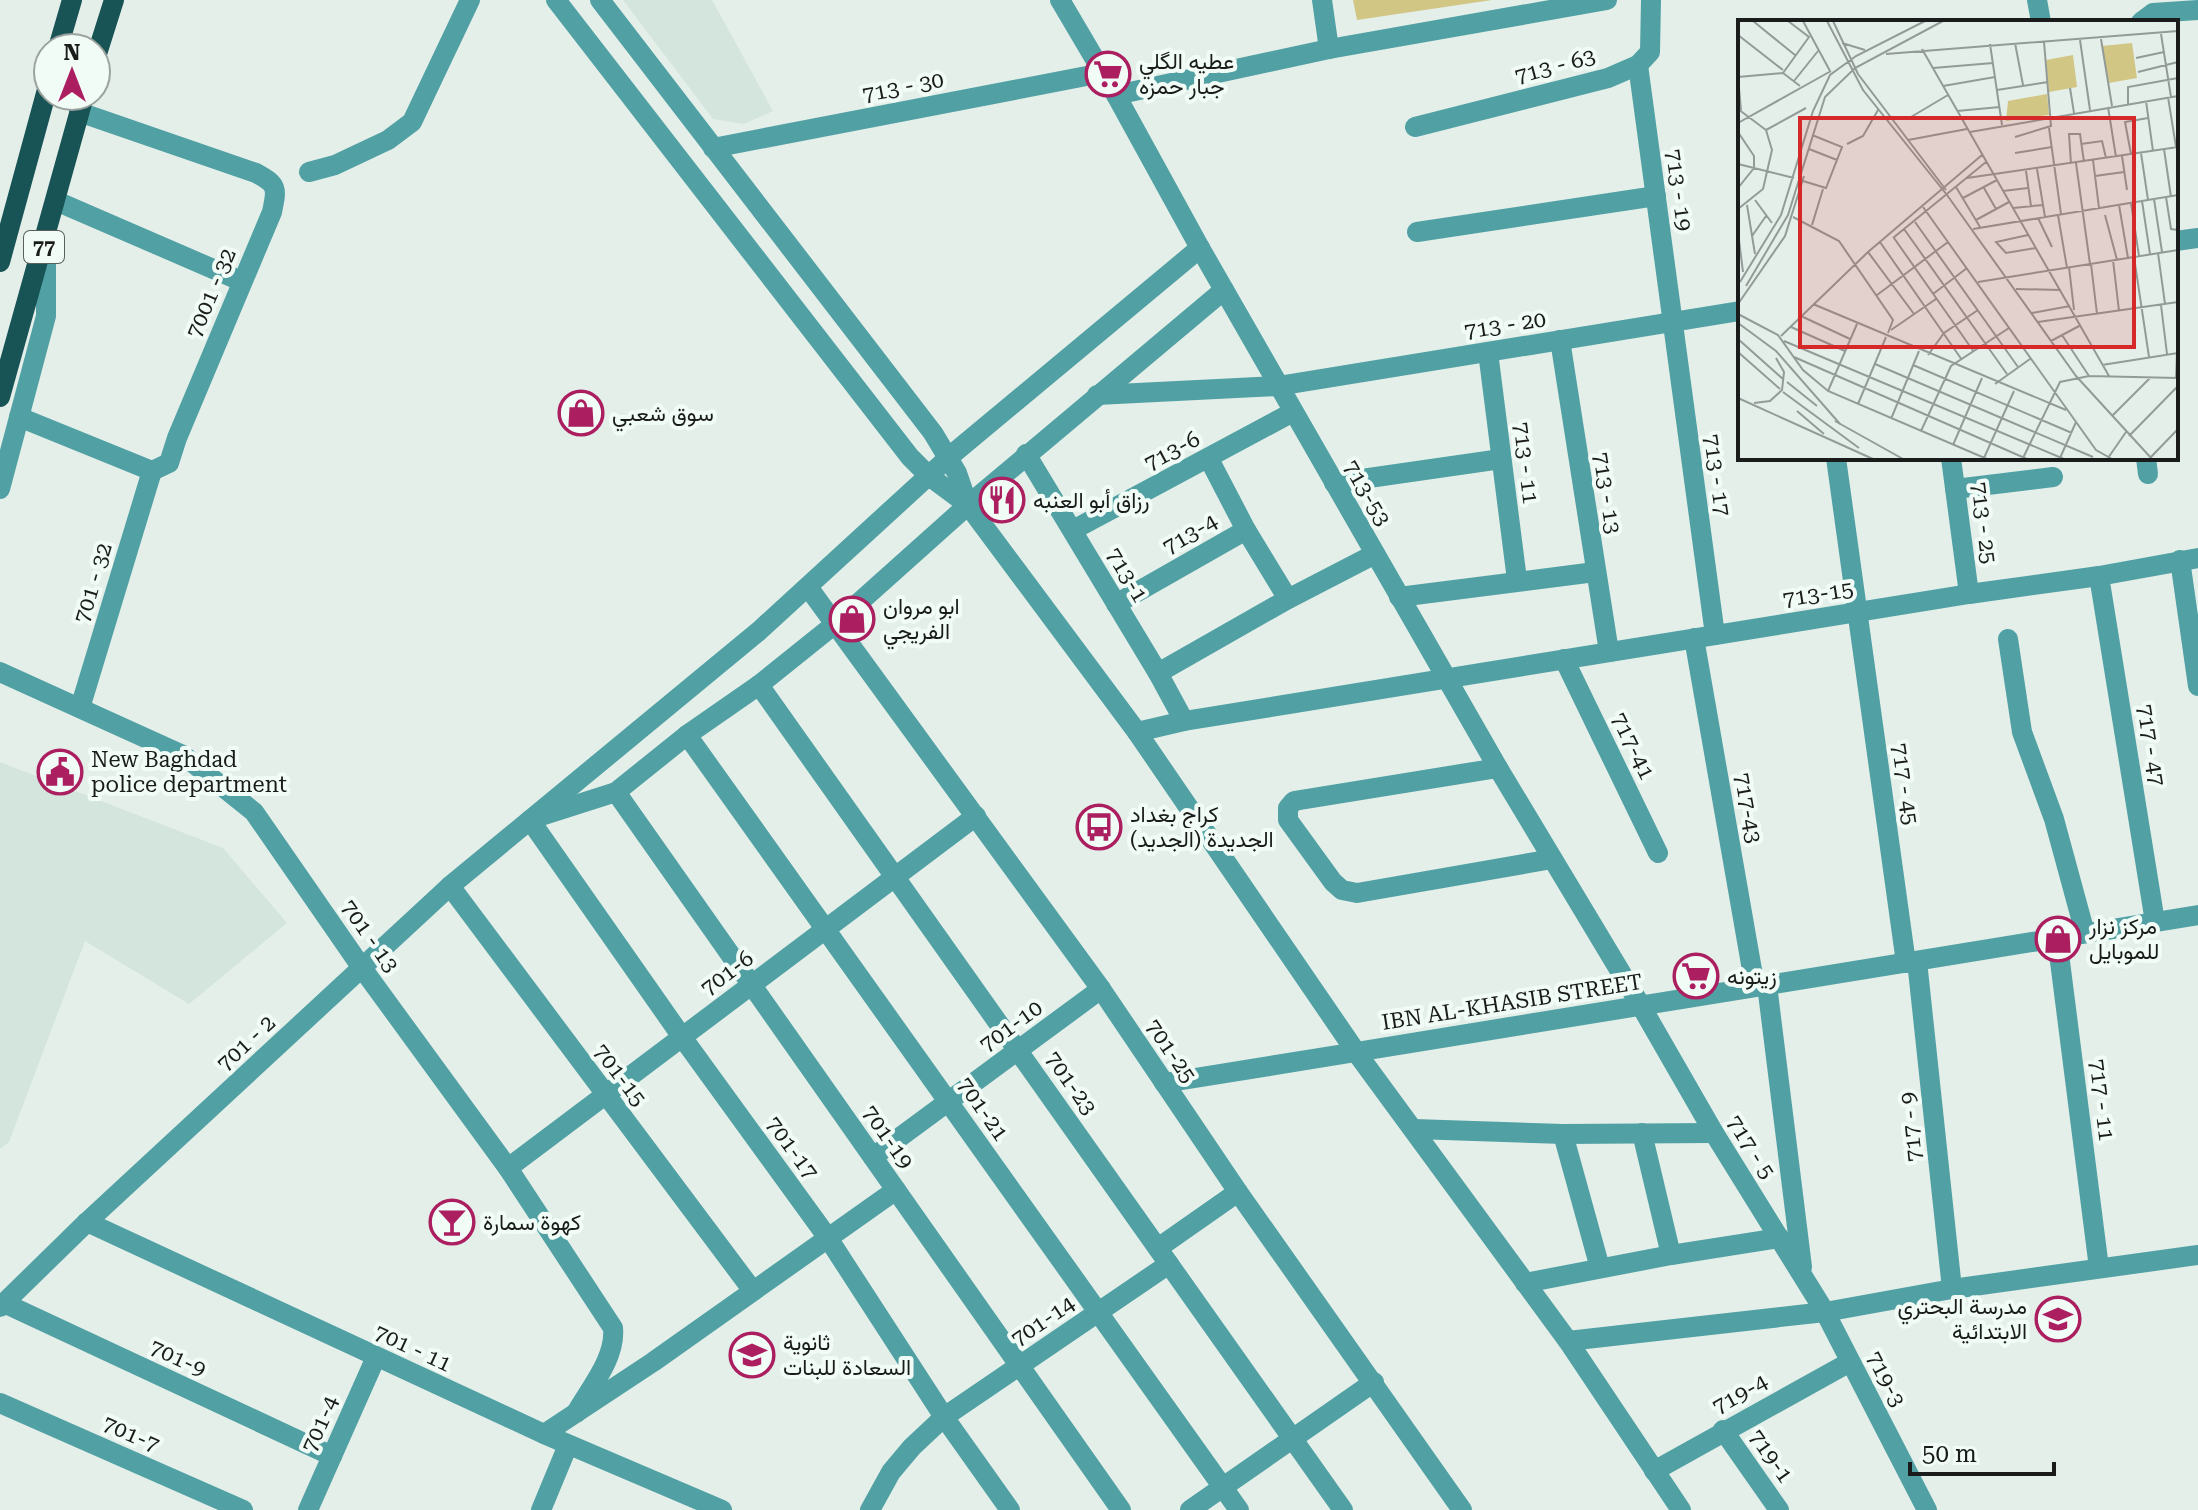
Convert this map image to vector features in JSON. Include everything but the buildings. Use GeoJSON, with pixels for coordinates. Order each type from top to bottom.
{"type":"FeatureCollection","features":[{"type":"Feature","properties":{"kind":"main road"},"geometry":{"type":"LineString","coordinates":[[63,32],[72,0]]}},
{"type":"Feature","properties":{"kind":"main road"},"geometry":{"type":"LineString","coordinates":[[104,32],[114,0]]}},
{"type":"Feature","properties":{"kind":"main road","name":"77"},"geometry":{"type":"LineString","coordinates":[[0,262],[41,112]]}},
{"type":"Feature","properties":{"kind":"main road","name":"77"},"geometry":{"type":"LineString","coordinates":[[0,397],[80,112]]}},
{"type":"Feature","properties":{"kind":"street"},"geometry":{"type":"LineString","coordinates":[[309,172],[335,165],[375,146],[412,122],[470,0]]}},
{"type":"Feature","properties":{"kind":"street"},"geometry":{"type":"LineString","coordinates":[[556,0],[910,457],[929,476],[968,505]]}},
{"type":"Feature","properties":{"kind":"street"},"geometry":{"type":"LineString","coordinates":[[600,0],[949,457],[968,505],[1137,732],[1356,1052],[1568,1341],[1681,1510]]}},
{"type":"Feature","properties":{"kind":"street","name":"713-53"},"geometry":{"type":"LineString","coordinates":[[1060,0],[1399,597],[1641,1006]]}},
{"type":"Feature","properties":{"kind":"street"},"geometry":{"type":"LineString","coordinates":[[1322,0],[1329,49]]}},
{"type":"Feature","properties":{"kind":"street"},"geometry":{"type":"LineString","coordinates":[[1116,95],[1329,49],[1607,0]]}},
{"type":"Feature","properties":{"kind":"street"},"geometry":{"type":"LineString","coordinates":[[1638,65],[1650,52],[1651,0]]}},
{"type":"Feature","properties":{"kind":"street"},"geometry":{"type":"LineString","coordinates":[[2037,0],[2041,20]]}},
{"type":"Feature","properties":{"kind":"street"},"geometry":{"type":"LineString","coordinates":[[2144,20],[2153,13],[2198,10]]}},
{"type":"Feature","properties":{"kind":"street","name":"713 - 63"},"geometry":{"type":"LineString","coordinates":[[1415,127],[1608,78],[1638,65]]}},
{"type":"Feature","properties":{"kind":"street","name":"713 - 19"},"geometry":{"type":"LineString","coordinates":[[1638,65],[1673,322]]}},
{"type":"Feature","properties":{"kind":"street","name":"713 - 30"},"geometry":{"type":"LineString","coordinates":[[713,148],[1102,73]]}},
{"type":"Feature","properties":{"kind":"street","name":"7001 - 32"},"geometry":{"type":"LineString","coordinates":[[102,112],[256,173],[272,181],[276,191],[272,212],[241,281],[169,463],[152,471]]}},
{"type":"Feature","properties":{"kind":"street"},"geometry":{"type":"LineString","coordinates":[[1417,232],[1656,196]]}},
{"type":"Feature","properties":{"kind":"street"},"geometry":{"type":"LineString","coordinates":[[56,201],[241,281]]}},
{"type":"Feature","properties":{"kind":"street"},"geometry":{"type":"LineString","coordinates":[[2178,241],[2198,238]]}},
{"type":"Feature","properties":{"kind":"street"},"geometry":{"type":"LineString","coordinates":[[0,489],[46,316],[46,239]]}},
{"type":"Feature","properties":{"kind":"street","name":"701 - 2"},"geometry":{"type":"LineString","coordinates":[[2,1305],[87,1222],[450,886],[759,631],[949,457],[1200,248]]}},
{"type":"Feature","properties":{"kind":"street"},"geometry":{"type":"LineString","coordinates":[[530,820],[616,792],[687,735],[759,685],[835,624],[1026,454],[1224,290]]}},
{"type":"Feature","properties":{"kind":"street","name":"713 - 20"},"geometry":{"type":"LineString","coordinates":[[1097,395],[1278,386],[1738,311]]}},
{"type":"Feature","properties":{"kind":"street","name":"713 - 17"},"geometry":{"type":"LineString","coordinates":[[1673,322],[1704,637]]}},
{"type":"Feature","properties":{"kind":"street","name":"713 - 13"},"geometry":{"type":"LineString","coordinates":[[1560,340],[1609,652]]}},
{"type":"Feature","properties":{"kind":"street","name":"713 - 11"},"geometry":{"type":"LineString","coordinates":[[1488,352],[1517,580]]}},
{"type":"Feature","properties":{"kind":"street","name":"713-6"},"geometry":{"type":"LineString","coordinates":[[1073,530],[1293,412]]}},
{"type":"Feature","properties":{"kind":"street"},"geometry":{"type":"LineString","coordinates":[[19,417],[152,471]]}},
{"type":"Feature","properties":{"kind":"street","name":"713-1"},"geometry":{"type":"LineString","coordinates":[[1026,454],[1184,721]]}},
{"type":"Feature","properties":{"kind":"street"},"geometry":{"type":"LineString","coordinates":[[1209,459],[1246,530],[1288,599]]}},
{"type":"Feature","properties":{"kind":"street"},"geometry":{"type":"LineString","coordinates":[[1334,483],[1501,459]]}},
{"type":"Feature","properties":{"kind":"street","name":"717 - 45"},"geometry":{"type":"LineString","coordinates":[[1836,460],[1856,612],[1912,962]]}},
{"type":"Feature","properties":{"kind":"street","name":"713 - 25"},"geometry":{"type":"LineString","coordinates":[[1951,460],[1969,594]]}},
{"type":"Feature","properties":{"kind":"street","name":"701 - 32"},"geometry":{"type":"LineString","coordinates":[[80,708],[152,471]]}},
{"type":"Feature","properties":{"kind":"street"},"geometry":{"type":"LineString","coordinates":[[1955,489],[2053,477]]}},
{"type":"Feature","properties":{"kind":"street","name":"713-4"},"geometry":{"type":"LineString","coordinates":[[1116,604],[1246,530]]}},
{"type":"Feature","properties":{"kind":"street"},"geometry":{"type":"LineString","coordinates":[[1158,673],[1375,554]]}},
{"type":"Feature","properties":{"kind":"street"},"geometry":{"type":"LineString","coordinates":[[2189,559],[2198,686]]}},
{"type":"Feature","properties":{"kind":"street","name":"713-15"},"geometry":{"type":"LineString","coordinates":[[1137,732],[1184,721],[1969,594],[2099,576],[2189,559]]}},
{"type":"Feature","properties":{"kind":"street"},"geometry":{"type":"LineString","coordinates":[[1399,597],[1595,572]]}},
{"type":"Feature","properties":{"kind":"street","name":"717 - 47"},"geometry":{"type":"LineString","coordinates":[[2099,576],[2155,922]]}},
{"type":"Feature","properties":{"kind":"street","name":"701-25"},"geometry":{"type":"LineString","coordinates":[[808,587],[1101,989],[1238,1192],[1462,1510]]}},
{"type":"Feature","properties":{"kind":"street","name":"717-43"},"geometry":{"type":"LineString","coordinates":[[1704,637],[1761,986],[1803,1277]]}},
{"type":"Feature","properties":{"kind":"street"},"geometry":{"type":"LineString","coordinates":[[2008,639],[2022,732],[2054,819],[2085,933]]}},
{"type":"Feature","properties":{"kind":"street","name":"717-41"},"geometry":{"type":"LineString","coordinates":[[1564,659],[1658,853]]}},
{"type":"Feature","properties":{"kind":"street","name":"701 - 13"},"geometry":{"type":"LineString","coordinates":[[0,672],[183,755],[254,812],[362,968],[508,1168],[613,1328],[614,1341],[610,1353],[576,1413]]}},
{"type":"Feature","properties":{"kind":"street","name":"701-23"},"geometry":{"type":"LineString","coordinates":[[759,685],[1343,1510]]}},
{"type":"Feature","properties":{"kind":"street","name":"701-21"},"geometry":{"type":"LineString","coordinates":[[687,735],[1239,1510]]}},
{"type":"Feature","properties":{"kind":"street"},"geometry":{"type":"LineString","coordinates":[[1498,768],[1294,801],[1288,808],[1288,820],[1333,882],[1342,890],[1357,893],[1552,859]]}},
{"type":"Feature","properties":{"kind":"street","name":"701-19"},"geometry":{"type":"LineString","coordinates":[[616,792],[1121,1510]]}},
{"type":"Feature","properties":{"kind":"street","name":"701-6"},"geometry":{"type":"LineString","coordinates":[[508,1168],[976,816]]}},
{"type":"Feature","properties":{"kind":"street","name":"701-17"},"geometry":{"type":"LineString","coordinates":[[530,820],[828,1238],[1007,1508]]}},
{"type":"Feature","properties":{"kind":"street","name":"701-15"},"geometry":{"type":"LineString","coordinates":[[450,886],[753,1291]]}},
{"type":"Feature","properties":{"kind":"street"},"geometry":{"type":"LineString","coordinates":[[2198,915],[2198,923]]}},
{"type":"Feature","properties":{"kind":"street","name":"IBN AL-KHASIB STREET"},"geometry":{"type":"LineString","coordinates":[[1164,1083],[2198,915]]}},
{"type":"Feature","properties":{"kind":"street","name":"717 - 11"},"geometry":{"type":"LineString","coordinates":[[2057,938],[2099,1268]]}},
{"type":"Feature","properties":{"kind":"street","name":"717 - 9"},"geometry":{"type":"LineString","coordinates":[[1912,962],[1952,1289]]}},
{"type":"Feature","properties":{"kind":"street","name":"701-10"},"geometry":{"type":"LineString","coordinates":[[873,1157],[1101,989]]}},
{"type":"Feature","properties":{"kind":"street","name":"717 - 5"},"geometry":{"type":"LineString","coordinates":[[1641,1006],[1714,1133],[1825,1312]]}},
{"type":"Feature","properties":{"kind":"street"},"geometry":{"type":"LineString","coordinates":[[1414,1129],[1563,1134],[1714,1133]]}},
{"type":"Feature","properties":{"kind":"street"},"geometry":{"type":"LineString","coordinates":[[1642,1133],[1671,1255]]}},
{"type":"Feature","properties":{"kind":"street"},"geometry":{"type":"LineString","coordinates":[[1563,1134],[1600,1268]]}},
{"type":"Feature","properties":{"kind":"street"},"geometry":{"type":"LineString","coordinates":[[544,1434],[653,1362],[896,1190]]}},
{"type":"Feature","properties":{"kind":"street","name":"701-14"},"geometry":{"type":"LineString","coordinates":[[870,1510],[891,1472],[944,1417],[1098,1312],[1238,1192]]}},
{"type":"Feature","properties":{"kind":"street","name":"701 - 11"},"geometry":{"type":"LineString","coordinates":[[87,1222],[568,1445],[722,1510]]}},
{"type":"Feature","properties":{"kind":"street"},"geometry":{"type":"LineString","coordinates":[[1525,1283],[1780,1238]]}},
{"type":"Feature","properties":{"kind":"street"},"geometry":{"type":"LineString","coordinates":[[1568,1341],[1825,1312],[1952,1289],[2198,1255]]}},
{"type":"Feature","properties":{"kind":"street","name":"701-9"},"geometry":{"type":"LineString","coordinates":[[2,1305],[332,1456]]}},
{"type":"Feature","properties":{"kind":"street","name":"719-3"},"geometry":{"type":"LineString","coordinates":[[1825,1312],[1927,1510]]}},
{"type":"Feature","properties":{"kind":"street","name":"701-4"},"geometry":{"type":"LineString","coordinates":[[308,1510],[376,1357]]}},
{"type":"Feature","properties":{"kind":"street","name":"719-4"},"geometry":{"type":"LineString","coordinates":[[1654,1471],[1850,1362]]}},
{"type":"Feature","properties":{"kind":"street"},"geometry":{"type":"LineString","coordinates":[[1190,1510],[1374,1382]]}},
{"type":"Feature","properties":{"kind":"street","name":"701-7"},"geometry":{"type":"LineString","coordinates":[[0,1403],[243,1510]]}},
{"type":"Feature","properties":{"kind":"street","name":"719-1"},"geometry":{"type":"LineString","coordinates":[[1723,1430],[1779,1510]]}},
{"type":"Feature","properties":{"kind":"street"},"geometry":{"type":"LineString","coordinates":[[541,1510],[568,1445]]}},
{"type":"Feature","properties":{"kind":"shaded area"},"geometry":{"type":"Polygon","coordinates":[[[623,0],[712,0],[773,111],[744,124],[713,119],[623,0]]]}},
{"type":"Feature","properties":{"kind":"shaded area"},"geometry":{"type":"Polygon","coordinates":[[[1353,0],[1492,0],[1357,20],[1353,0]]]}},
{"type":"Feature","properties":{"kind":"shaded area"},"geometry":{"type":"Polygon","coordinates":[[[0,762],[223,848],[287,923],[189,1004],[85,941],[9,1142],[0,1149],[0,762]]]}},
{"type":"Feature","properties":{"kind":"place","name":"عطيه الگلي جبار حمزه"},"geometry":{"type":"Point","coordinates":[1108,74]}},
{"type":"Feature","properties":{"kind":"place","name":"سوق شعبي"},"geometry":{"type":"Point","coordinates":[581,413]}},
{"type":"Feature","properties":{"kind":"place","name":"رزاق أبو العنبه"},"geometry":{"type":"Point","coordinates":[1002,500]}},
{"type":"Feature","properties":{"kind":"place","name":"ابو مروان الفريجي"},"geometry":{"type":"Point","coordinates":[852,619]}},
{"type":"Feature","properties":{"kind":"place","name":"New Baghdad police department"},"geometry":{"type":"Point","coordinates":[60,772]}},
{"type":"Feature","properties":{"kind":"place","name":"كراج بغداد الجديدة (الجديد)"},"geometry":{"type":"Point","coordinates":[1099,827]}},
{"type":"Feature","properties":{"kind":"place","name":"مركز نزار للموبايل"},"geometry":{"type":"Point","coordinates":[2058,939]}},
{"type":"Feature","properties":{"kind":"place","name":"زيتونه"},"geometry":{"type":"Point","coordinates":[1696,976]}},
{"type":"Feature","properties":{"kind":"place","name":"كهوة سمارة"},"geometry":{"type":"Point","coordinates":[452,1222]}},
{"type":"Feature","properties":{"kind":"place","name":"مدرسة البحتري الابتدائية"},"geometry":{"type":"Point","coordinates":[2058,1319]}},
{"type":"Feature","properties":{"kind":"place","name":"ثانوية السعادة للبنات"},"geometry":{"type":"Point","coordinates":[752,1355]}}]}
